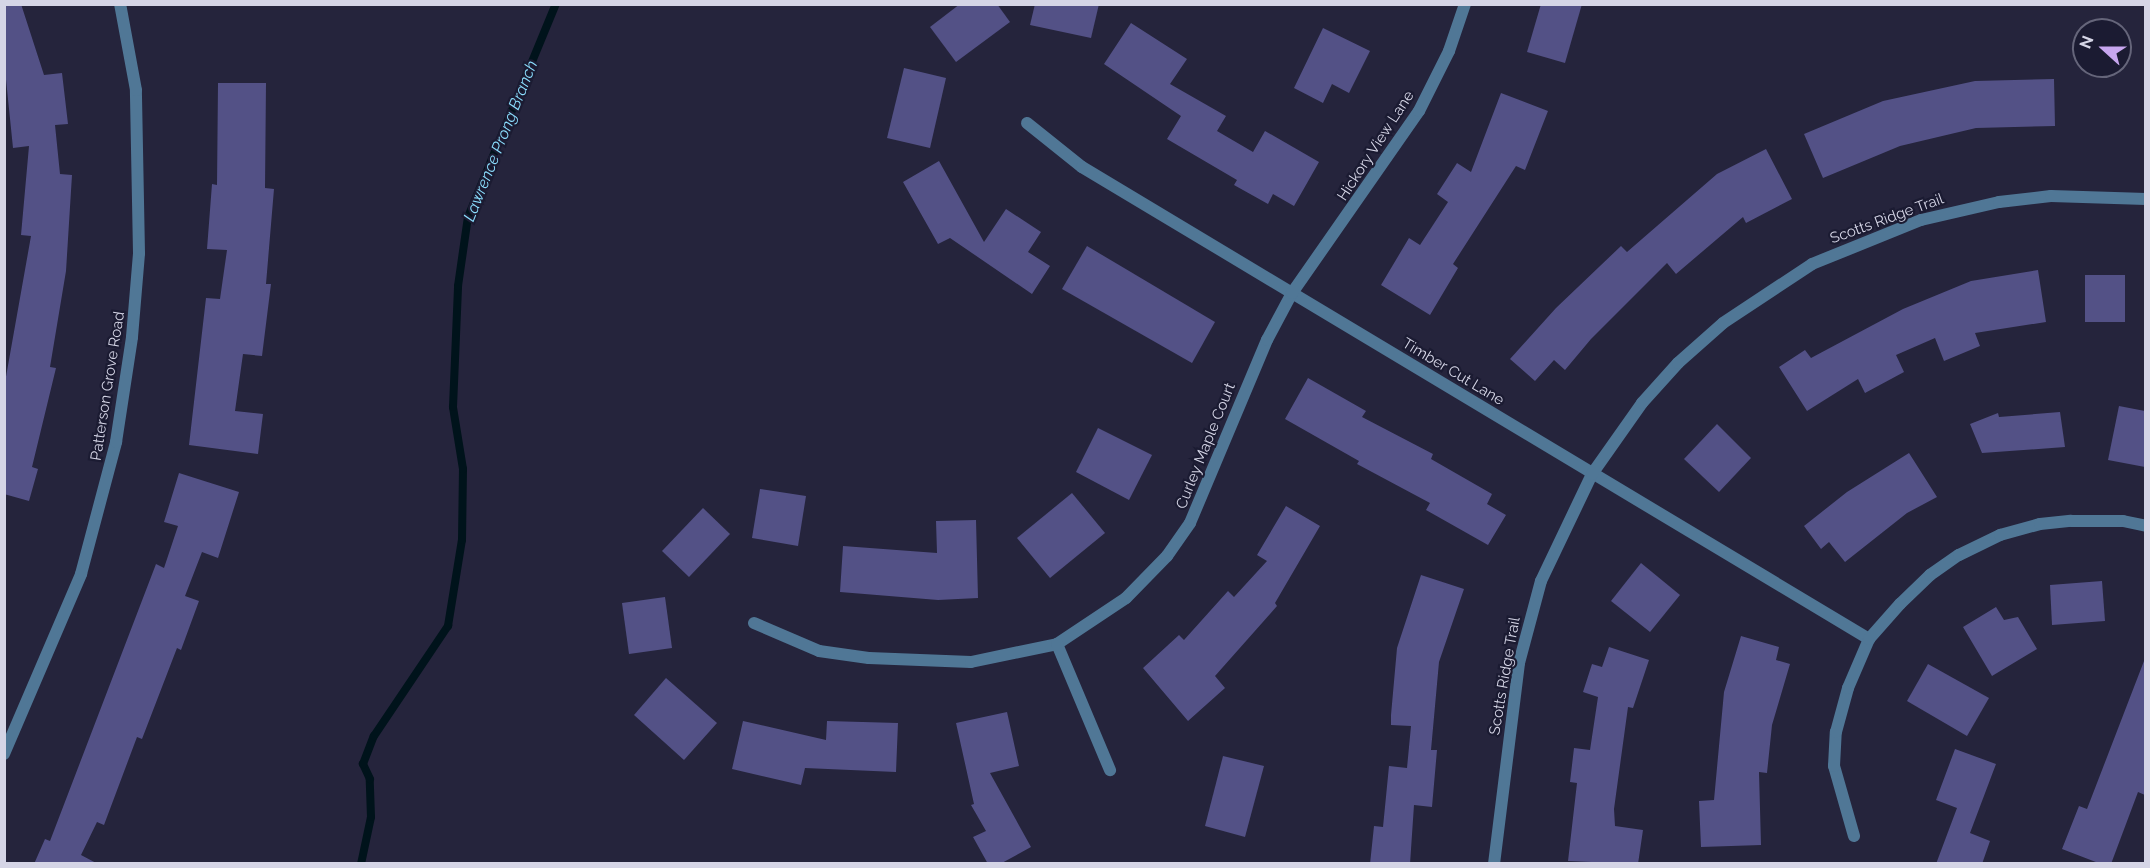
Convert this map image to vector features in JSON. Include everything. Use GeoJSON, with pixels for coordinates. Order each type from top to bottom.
{"type":"FeatureCollection","features":[{"type":"Feature","properties":{"kind":"street","name":"Patterson Grove Road"},"geometry":{"type":"LineString","coordinates":[[4,754],[81,574],[116,442],[132,337],[140,241],[136,90],[120,4]]}},
{"type":"Feature","properties":{"kind":"street","name":"Hickory View Lane"},"geometry":{"type":"LineString","coordinates":[[1292,293],[1419,111],[1449,51],[1465,4]]}},
{"type":"Feature","properties":{"kind":"street","name":"Timber Cut Lane"},"geometry":{"type":"LineString","coordinates":[[1027,123],[1082,167],[1869,639]]}},
{"type":"Feature","properties":{"kind":"street","name":"Scotts Ridge Trail"},"geometry":{"type":"LineString","coordinates":[[1494,864],[1512,705],[1530,615],[1554,547],[1592,474],[1642,402],[1678,363],[1723,323],[1812,264],[1921,220],[1990,204],[2051,196],[2145,199]]}},
{"type":"Feature","properties":{"kind":"street","name":"Curley Maple Court"},"geometry":{"type":"LineString","coordinates":[[754,623],[819,651],[870,658],[971,662],[1057,644],[1126,598],[1167,556],[1190,523],[1251,375],[1292,293]]}},
{"type":"Feature","properties":{"kind":"street"},"geometry":{"type":"LineString","coordinates":[[1854,836],[1834,766],[1836,732],[1848,688],[1869,639],[1930,575],[1959,555],[2000,535],[2040,524],[2071,521],[2123,521],[2145,526]]}},
{"type":"Feature","properties":{"kind":"street"},"geometry":{"type":"LineString","coordinates":[[1057,644],[1110,770]]}},
{"type":"Feature","properties":{"kind":"building"},"geometry":{"type":"Polygon","coordinates":[[[4,4],[21,4],[44,75],[62,73],[68,124],[55,125],[60,174],[72,175],[66,271],[50,367],[56,368],[32,467],[38,469],[29,501],[4,494],[4,388],[31,236],[21,235],[29,146],[13,148],[4,60],[4,4]]]}},
{"type":"Feature","properties":{"kind":"building"},"geometry":{"type":"Polygon","coordinates":[[[960,4],[997,4],[1010,22],[956,62],[930,27],[960,4]]]}},
{"type":"Feature","properties":{"kind":"building"},"geometry":{"type":"Polygon","coordinates":[[[1035,4],[1099,4],[1091,38],[1030,25],[1035,4]]]}},
{"type":"Feature","properties":{"kind":"building"},"geometry":{"type":"Polygon","coordinates":[[[1541,4],[1582,4],[1565,63],[1527,52],[1541,4]]]}},
{"type":"Feature","properties":{"kind":"building"},"geometry":{"type":"Polygon","coordinates":[[[1131,23],[1187,59],[1170,84],[1226,116],[1217,131],[1253,152],[1265,131],[1319,162],[1294,206],[1273,194],[1268,204],[1234,185],[1237,180],[1167,139],[1181,116],[1104,64],[1131,23]]]}},
{"type":"Feature","properties":{"kind":"building"},"geometry":{"type":"Polygon","coordinates":[[[1323,28],[1370,51],[1349,93],[1332,84],[1323,103],[1294,88],[1323,28]]]}},
{"type":"Feature","properties":{"kind":"building"},"geometry":{"type":"Polygon","coordinates":[[[904,68],[946,78],[930,148],[887,138],[904,68]]]}},
{"type":"Feature","properties":{"kind":"building"},"geometry":{"type":"Polygon","coordinates":[[[2054,79],[2055,126],[1976,128],[1900,146],[1823,178],[1804,134],[1883,101],[1975,81],[2054,79]]]}},
{"type":"Feature","properties":{"kind":"building"},"geometry":{"type":"Polygon","coordinates":[[[218,83],[266,83],[265,188],[274,189],[266,284],[271,284],[262,356],[243,354],[235,411],[263,414],[258,454],[189,445],[206,298],[220,299],[227,250],[207,249],[212,184],[217,185],[218,83]]]}},
{"type":"Feature","properties":{"kind":"building"},"geometry":{"type":"Polygon","coordinates":[[[1501,93],[1548,111],[1525,170],[1516,166],[1453,264],[1458,268],[1430,315],[1381,285],[1409,238],[1420,245],[1448,202],[1437,194],[1457,163],[1471,172],[1501,93]]]}},
{"type":"Feature","properties":{"kind":"building"},"geometry":{"type":"Polygon","coordinates":[[[1766,149],[1792,199],[1746,223],[1743,217],[1676,274],[1667,263],[1591,339],[1565,370],[1554,360],[1535,381],[1510,359],[1556,308],[1621,246],[1627,252],[1717,174],[1766,149]]]}},
{"type":"Feature","properties":{"kind":"building"},"geometry":{"type":"Polygon","coordinates":[[[939,161],[984,242],[1006,209],[1041,232],[1028,252],[1050,266],[1032,294],[950,238],[938,244],[903,182],[939,161]]]}},
{"type":"Feature","properties":{"kind":"building"},"geometry":{"type":"Polygon","coordinates":[[[1087,246],[1215,322],[1192,363],[1062,289],[1087,246]]]}},
{"type":"Feature","properties":{"kind":"building"},"geometry":{"type":"Polygon","coordinates":[[[2038,270],[2046,322],[1975,333],[1980,346],[1944,361],[1935,338],[1896,355],[1904,372],[1865,393],[1858,379],[1807,411],[1779,367],[1805,350],[1811,358],[1903,309],[1971,281],[2038,270]]]}},
{"type":"Feature","properties":{"kind":"building"},"geometry":{"type":"Polygon","coordinates":[[[2085,275],[2125,275],[2125,322],[2085,322],[2085,275]]]}},
{"type":"Feature","properties":{"kind":"building"},"geometry":{"type":"Polygon","coordinates":[[[1308,378],[1366,411],[1362,417],[1433,454],[1431,459],[1492,494],[1487,504],[1506,515],[1488,545],[1426,510],[1430,503],[1357,464],[1359,461],[1285,419],[1308,378]]]}},
{"type":"Feature","properties":{"kind":"building"},"geometry":{"type":"Polygon","coordinates":[[[2119,406],[2145,411],[2145,467],[2108,460],[2119,406]]]}},
{"type":"Feature","properties":{"kind":"building"},"geometry":{"type":"Polygon","coordinates":[[[2060,412],[2065,447],[1982,453],[1970,424],[1998,413],[1999,417],[2060,412]]]}},
{"type":"Feature","properties":{"kind":"building"},"geometry":{"type":"Polygon","coordinates":[[[1717,424],[1751,458],[1719,492],[1684,459],[1717,424]]]}},
{"type":"Feature","properties":{"kind":"building"},"geometry":{"type":"Polygon","coordinates":[[[1098,428],[1152,455],[1129,500],[1076,472],[1098,428]]]}},
{"type":"Feature","properties":{"kind":"building"},"geometry":{"type":"Polygon","coordinates":[[[1909,453],[1937,497],[1907,513],[1845,562],[1829,542],[1821,549],[1804,526],[1847,492],[1909,453]]]}},
{"type":"Feature","properties":{"kind":"building"},"geometry":{"type":"Polygon","coordinates":[[[179,473],[239,492],[218,558],[202,552],[185,596],[199,601],[181,650],[177,648],[142,739],[137,737],[104,825],[97,822],[81,855],[98,864],[34,864],[45,839],[50,841],[156,564],[164,568],[178,526],[164,522],[179,473]]]}},
{"type":"Feature","properties":{"kind":"building"},"geometry":{"type":"Polygon","coordinates":[[[760,489],[806,496],[798,546],[752,538],[760,489]]]}},
{"type":"Feature","properties":{"kind":"building"},"geometry":{"type":"Polygon","coordinates":[[[1072,493],[1105,533],[1050,578],[1017,538],[1072,493]]]}},
{"type":"Feature","properties":{"kind":"building"},"geometry":{"type":"Polygon","coordinates":[[[1286,506],[1320,526],[1275,603],[1277,606],[1215,676],[1225,688],[1188,721],[1143,668],[1179,635],[1184,640],[1228,591],[1234,597],[1267,561],[1257,555],[1286,506]]]}},
{"type":"Feature","properties":{"kind":"building"},"geometry":{"type":"Polygon","coordinates":[[[703,508],[730,534],[689,577],[662,551],[703,508]]]}},
{"type":"Feature","properties":{"kind":"building"},"geometry":{"type":"Polygon","coordinates":[[[976,520],[978,598],[938,600],[840,592],[843,546],[937,553],[936,521],[976,520]]]}},
{"type":"Feature","properties":{"kind":"building"},"geometry":{"type":"Polygon","coordinates":[[[1641,563],[1680,595],[1650,632],[1611,601],[1641,563]]]}},
{"type":"Feature","properties":{"kind":"building"},"geometry":{"type":"Polygon","coordinates":[[[1421,575],[1464,589],[1439,662],[1431,750],[1437,750],[1432,807],[1414,805],[1410,864],[1370,864],[1374,826],[1383,827],[1389,766],[1407,768],[1411,726],[1391,725],[1391,715],[1397,648],[1421,575]]]}},
{"type":"Feature","properties":{"kind":"building"},"geometry":{"type":"Polygon","coordinates":[[[2102,581],[2105,621],[2052,625],[2050,585],[2102,581]]]}},
{"type":"Feature","properties":{"kind":"building"},"geometry":{"type":"Polygon","coordinates":[[[665,597],[672,648],[629,654],[622,603],[665,597]]]}},
{"type":"Feature","properties":{"kind":"building"},"geometry":{"type":"Polygon","coordinates":[[[1996,607],[2004,620],[2018,617],[2037,649],[1992,676],[1963,627],[1996,607]]]}},
{"type":"Feature","properties":{"kind":"building"},"geometry":{"type":"Polygon","coordinates":[[[1741,636],[1779,647],[1776,660],[1790,664],[1772,725],[1767,773],[1759,772],[1761,845],[1701,847],[1699,801],[1714,800],[1724,692],[1741,636]]]}},
{"type":"Feature","properties":{"kind":"building"},"geometry":{"type":"Polygon","coordinates":[[[1609,647],[1649,660],[1633,708],[1628,707],[1614,809],[1615,826],[1643,830],[1638,864],[1568,861],[1577,783],[1570,782],[1574,748],[1590,750],[1598,697],[1583,692],[1592,664],[1602,667],[1609,647]]]}},
{"type":"Feature","properties":{"kind":"building"},"geometry":{"type":"Polygon","coordinates":[[[2144,661],[2145,795],[2138,792],[2111,864],[2101,864],[2062,849],[2079,806],[2087,809],[2144,661]]]}},
{"type":"Feature","properties":{"kind":"building"},"geometry":{"type":"Polygon","coordinates":[[[1928,664],[1989,698],[1967,736],[1907,701],[1928,664]]]}},
{"type":"Feature","properties":{"kind":"building"},"geometry":{"type":"Polygon","coordinates":[[[666,678],[717,723],[684,760],[634,715],[666,678]]]}},
{"type":"Feature","properties":{"kind":"building"},"geometry":{"type":"Polygon","coordinates":[[[1007,712],[1019,766],[990,773],[1031,847],[1000,864],[988,864],[973,837],[986,831],[971,805],[974,804],[956,723],[1007,712]]]}},
{"type":"Feature","properties":{"kind":"building"},"geometry":{"type":"Polygon","coordinates":[[[743,721],[826,740],[827,721],[898,723],[896,772],[805,768],[801,785],[732,769],[743,721]]]}},
{"type":"Feature","properties":{"kind":"building"},"geometry":{"type":"Polygon","coordinates":[[[1955,749],[1996,764],[1970,833],[1990,841],[1982,864],[1936,864],[1957,808],[1936,800],[1955,749]]]}},
{"type":"Feature","properties":{"kind":"building"},"geometry":{"type":"Polygon","coordinates":[[[1223,756],[1264,766],[1245,837],[1205,826],[1223,756]]]}},
{"type":"Feature","properties":{"kind":"waterway","name":"Lawrence Prong Branch"},"geometry":{"type":"LineString","coordinates":[[361,864],[371,817],[370,779],[363,764],[374,736],[448,626],[462,540],[463,469],[453,407],[458,286],[468,217],[556,4]]}}]}
